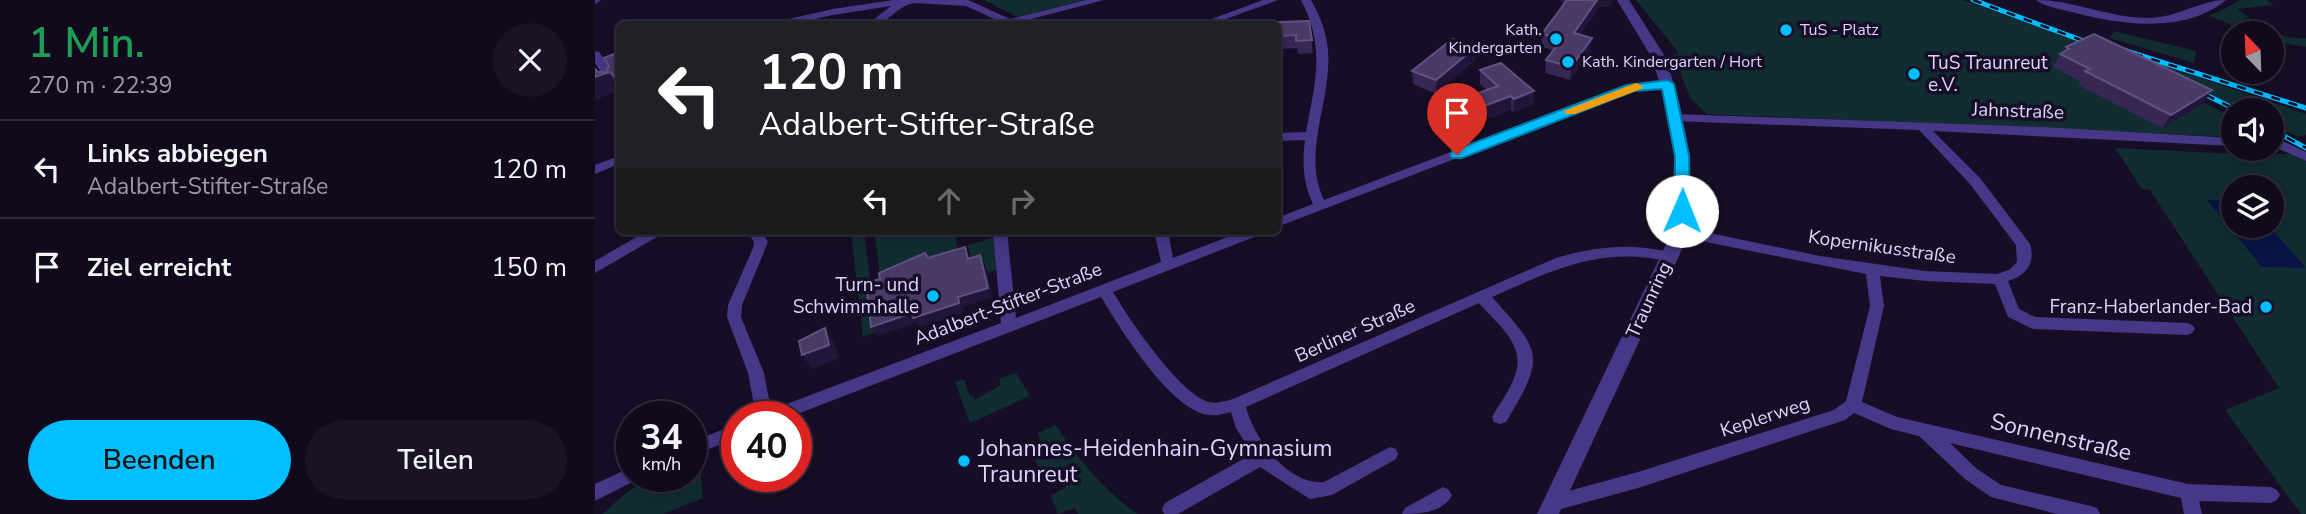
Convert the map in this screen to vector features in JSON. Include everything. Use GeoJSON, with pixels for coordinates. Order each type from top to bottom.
{"type":"FeatureCollection","features":[{"type":"Feature","properties":{"kind":"street"},"geometry":{"type":"LineString","coordinates":[[793,21],[906,0],[968,3],[1005,21]]}},
{"type":"Feature","properties":{"kind":"street"},"geometry":{"type":"LineString","coordinates":[[877,21],[906,0]]}},
{"type":"Feature","properties":{"kind":"street"},"geometry":{"type":"LineString","coordinates":[[1017,21],[1099,0]]}},
{"type":"Feature","properties":{"kind":"street"},"geometry":{"type":"LineString","coordinates":[[1212,21],[1273,0]]}},
{"type":"Feature","properties":{"kind":"street"},"geometry":{"type":"LineString","coordinates":[[1306,0],[1315,17],[1323,53],[1309,164],[1316,199],[1321,207]]}},
{"type":"Feature","properties":{"kind":"street","name":"Traunring"},"geometry":{"type":"LineString","coordinates":[[1551,509],[1681,232],[1682,156],[1668,84],[1659,58],[1623,0]]}},
{"type":"Feature","properties":{"kind":"street"},"geometry":{"type":"LineString","coordinates":[[2041,0],[2102,16],[2141,22],[2177,19],[2198,13],[2221,0]]}},
{"type":"Feature","properties":{"kind":"street"},"geometry":{"type":"LineString","coordinates":[[595,54],[616,86]]}},
{"type":"Feature","properties":{"kind":"street"},"geometry":{"type":"LineString","coordinates":[[603,69],[616,65]]}},
{"type":"Feature","properties":{"kind":"street"},"geometry":{"type":"LineString","coordinates":[[1281,222],[1632,87],[1668,84]]}},
{"type":"Feature","properties":{"kind":"street","name":"Jahnstraße"},"geometry":{"type":"LineString","coordinates":[[1676,118],[1922,126],[2221,141]]}},
{"type":"Feature","properties":{"kind":"street"},"geometry":{"type":"LineString","coordinates":[[1922,126],[1975,181],[2023,244],[2027,254],[2026,263],[2019,270],[2000,279],[2013,313],[2033,323],[2187,328]]}},
{"type":"Feature","properties":{"kind":"street"},"geometry":{"type":"LineString","coordinates":[[1281,137],[1312,136]]}},
{"type":"Feature","properties":{"kind":"street"},"geometry":{"type":"LineString","coordinates":[[2284,146],[2306,157]]}},
{"type":"Feature","properties":{"kind":"street"},"geometry":{"type":"LineString","coordinates":[[595,170],[616,161]]}},
{"type":"Feature","properties":{"kind":"street","name":"Kopernikusstraße"},"geometry":{"type":"LineString","coordinates":[[1681,232],[1872,269],[1937,278],[2000,279]]}},
{"type":"Feature","properties":{"kind":"street"},"geometry":{"type":"LineString","coordinates":[[595,268],[650,235]]}},
{"type":"Feature","properties":{"kind":"street"},"geometry":{"type":"LineString","coordinates":[[757,235],[761,242],[760,248],[735,305],[734,317],[757,373],[762,401]]}},
{"type":"Feature","properties":{"kind":"street"},"geometry":{"type":"LineString","coordinates":[[999,235],[1009,327]]}},
{"type":"Feature","properties":{"kind":"street"},"geometry":{"type":"LineString","coordinates":[[1162,235],[1164,254],[1170,265]]}},
{"type":"Feature","properties":{"kind":"street","name":"Adalbert-Stifter-Straße"},"geometry":{"type":"LineString","coordinates":[[812,402],[1247,235]]}},
{"type":"Feature","properties":{"kind":"street","name":"Berliner Straße"},"geometry":{"type":"LineString","coordinates":[[1104,290],[1120,318],[1188,399],[1211,410],[1237,404],[1546,267],[1589,253],[1639,251],[1670,257]]}},
{"type":"Feature","properties":{"kind":"street"},"geometry":{"type":"LineString","coordinates":[[1853,405],[1877,306],[1872,269]]}},
{"type":"Feature","properties":{"kind":"street"},"geometry":{"type":"LineString","coordinates":[[1482,296],[1521,342],[1528,359],[1523,381],[1500,417]]}},
{"type":"Feature","properties":{"kind":"street"},"geometry":{"type":"LineString","coordinates":[[1237,404],[1242,423],[1262,457],[1287,479],[1310,491],[1326,490],[1390,454]]}},
{"type":"Feature","properties":{"kind":"street","name":"Keplerweg"},"geometry":{"type":"LineString","coordinates":[[1551,509],[1839,415],[1853,405]]}},
{"type":"Feature","properties":{"kind":"street","name":"Sonnenstraße"},"geometry":{"type":"LineString","coordinates":[[1853,405],[1871,415],[1924,430],[2188,492],[2271,495]]}},
{"type":"Feature","properties":{"kind":"street","name":"Sonnenstraße"},"geometry":{"type":"LineString","coordinates":[[1924,430],[1972,474],[1997,492],[2091,514]]}},
{"type":"Feature","properties":{"kind":"street"},"geometry":{"type":"LineString","coordinates":[[1171,509],[1262,457]]}},
{"type":"Feature","properties":{"kind":"street"},"geometry":{"type":"LineString","coordinates":[[595,493],[616,482]]}},
{"type":"Feature","properties":{"kind":"street"},"geometry":{"type":"LineString","coordinates":[[2188,492],[2193,514]]}},
{"type":"Feature","properties":{"kind":"street"},"geometry":{"type":"LineString","coordinates":[[1411,514],[1443,495]]}},
{"type":"Feature","properties":{"kind":"green space"},"geometry":{"type":"Polygon","coordinates":[[[984,0],[1084,0],[1017,17],[984,0]]]}},
{"type":"Feature","properties":{"kind":"green space","name":"TuS Traunreut e.V."},"geometry":{"type":"Polygon","coordinates":[[[1636,0],[1963,0],[2077,40],[2221,111],[2221,136],[1707,114],[1691,99],[1673,55],[1679,53],[1636,0]]]}},
{"type":"Feature","properties":{"kind":"green space"},"geometry":{"type":"Polygon","coordinates":[[[2240,0],[2266,0],[2274,5],[2237,9],[2255,21],[2222,21],[2208,15],[2240,0]]]}},
{"type":"Feature","properties":{"kind":"green space"},"geometry":{"type":"Polygon","coordinates":[[[2114,31],[2196,51],[2194,63],[2110,38],[2114,31]]]}},
{"type":"Feature","properties":{"kind":"green space"},"geometry":{"type":"Polygon","coordinates":[[[2284,35],[2306,38],[2306,47],[2284,43],[2284,35]]]}},
{"type":"Feature","properties":{"kind":"green space"},"geometry":{"type":"Polygon","coordinates":[[[2124,52],[2259,98],[2221,99],[2124,52]]]}},
{"type":"Feature","properties":{"kind":"green space"},"geometry":{"type":"Polygon","coordinates":[[[2284,107],[2306,114],[2306,135],[2298,137],[2284,130],[2284,107]]]}},
{"type":"Feature","properties":{"kind":"green space","name":"Franz-Haberlander-Bad"},"geometry":{"type":"Polygon","coordinates":[[[2115,148],[2221,153],[2221,161],[2284,161],[2284,154],[2292,154],[2306,162],[2306,514],[2301,514],[2225,410],[2279,388],[2150,190],[2142,189],[2115,148]]]}},
{"type":"Feature","properties":{"kind":"green space"},"geometry":{"type":"Polygon","coordinates":[[[851,235],[864,235],[876,332],[863,337],[851,235]]]}},
{"type":"Feature","properties":{"kind":"green space"},"geometry":{"type":"Polygon","coordinates":[[[875,235],[955,235],[958,250],[880,274],[875,235]]]}},
{"type":"Feature","properties":{"kind":"green space"},"geometry":{"type":"Polygon","coordinates":[[[995,237],[998,269],[987,273],[985,265],[973,269],[968,245],[995,237]]]}},
{"type":"Feature","properties":{"kind":"green space"},"geometry":{"type":"Polygon","coordinates":[[[1016,373],[1030,396],[970,423],[955,382],[964,379],[970,397],[973,396],[974,400],[1001,385],[999,379],[1016,373]]]}},
{"type":"Feature","properties":{"kind":"green space"},"geometry":{"type":"Polygon","coordinates":[[[1056,425],[1092,473],[1113,495],[1137,514],[1078,514],[1075,508],[1058,514],[1051,496],[1066,487],[1059,472],[1043,480],[1034,457],[1044,452],[1038,433],[1056,425]]]}},
{"type":"Feature","properties":{"kind":"green space"},"geometry":{"type":"Polygon","coordinates":[[[628,492],[702,492],[703,498],[663,514],[603,514],[628,492]]]}},
{"type":"Feature","properties":{"kind":"shaded area"},"geometry":{"type":"Polygon","coordinates":[[[2207,200],[2221,201],[2221,217],[2207,200]]]}},
{"type":"Feature","properties":{"kind":"shaded area"},"geometry":{"type":"Polygon","coordinates":[[[2238,238],[2280,238],[2306,268],[2262,267],[2238,238]]]}},
{"type":"Feature","properties":{"kind":"building"},"geometry":{"type":"Polygon","coordinates":[[[1567,0],[1597,0],[1574,33],[1592,38],[1571,67],[1546,60],[1562,39],[1542,34],[1567,0]]]}},
{"type":"Feature","properties":{"kind":"building"},"geometry":{"type":"Polygon","coordinates":[[[1309,21],[1312,40],[1296,41],[1296,35],[1281,36],[1281,22],[1309,21]]]}},
{"type":"Feature","properties":{"kind":"building"},"geometry":{"type":"Polygon","coordinates":[[[2094,34],[2212,90],[2171,115],[2085,71],[2090,69],[2060,54],[2069,49],[2066,47],[2094,34]]]}},
{"type":"Feature","properties":{"kind":"building"},"geometry":{"type":"Polygon","coordinates":[[[1452,39],[1476,47],[1436,80],[1412,71],[1452,39]]]}},
{"type":"Feature","properties":{"kind":"building"},"geometry":{"type":"Polygon","coordinates":[[[616,53],[616,79],[610,72],[595,77],[595,69],[598,72],[606,72],[609,66],[604,58],[616,53]]]}},
{"type":"Feature","properties":{"kind":"building"},"geometry":{"type":"Polygon","coordinates":[[[1501,63],[1534,91],[1514,99],[1511,96],[1465,113],[1454,102],[1498,86],[1480,70],[1501,63]]]}},
{"type":"Feature","properties":{"kind":"building","name":"Turn- und Schwimmhalle"},"geometry":{"type":"Polygon","coordinates":[[[965,247],[968,259],[980,255],[988,288],[958,297],[959,303],[913,318],[912,313],[871,327],[866,283],[880,279],[879,273],[925,253],[928,258],[965,247]]]}},
{"type":"Feature","properties":{"kind":"building"},"geometry":{"type":"Polygon","coordinates":[[[825,328],[829,345],[802,355],[799,341],[825,328]]]}},
{"type":"Feature","properties":{"kind":"railway"},"geometry":{"type":"LineString","coordinates":[[1973,0],[2100,47]]}},
{"type":"Feature","properties":{"kind":"railway"},"geometry":{"type":"LineString","coordinates":[[2117,48],[2306,108]]}},
{"type":"Feature","properties":{"kind":"railway"},"geometry":{"type":"LineString","coordinates":[[2190,87],[2221,102]]}},
{"type":"Feature","properties":{"kind":"railway"},"geometry":{"type":"LineString","coordinates":[[2284,136],[2306,148]]}},
{"type":"Feature","properties":{"kind":"slow traffic"},"geometry":{"type":"LineString","coordinates":[[1570,111],[1636,86]]}},
{"type":"Feature","properties":{"kind":"place","name":"TuS - Platz"},"geometry":{"type":"Point","coordinates":[1786,30]}},
{"type":"Feature","properties":{"kind":"place","name":"Kath. Kindergarten"},"geometry":{"type":"Point","coordinates":[1556,39]}},
{"type":"Feature","properties":{"kind":"place","name":"Kath. Kindergarten / Hort"},"geometry":{"type":"Point","coordinates":[1568,62]}},
{"type":"Feature","properties":{"kind":"place","name":"TuS Traunreut e.V."},"geometry":{"type":"Point","coordinates":[1914,74]}},
{"type":"Feature","properties":{"kind":"place","name":"Turn- und Schwimmhalle"},"geometry":{"type":"Point","coordinates":[933,296]}},
{"type":"Feature","properties":{"kind":"place","name":"Franz-Haberlander-Bad"},"geometry":{"type":"Point","coordinates":[2266,307]}},
{"type":"Feature","properties":{"kind":"place","name":"Johannes-Heidenhain-Gymnasium Traunreut"},"geometry":{"type":"Point","coordinates":[964,461]}},
{"type":"Feature","properties":{"kind":"route"},"geometry":{"type":"LineString","coordinates":[[1457,155],[1632,87],[1668,84],[1682,156],[1682,211]]}}]}
